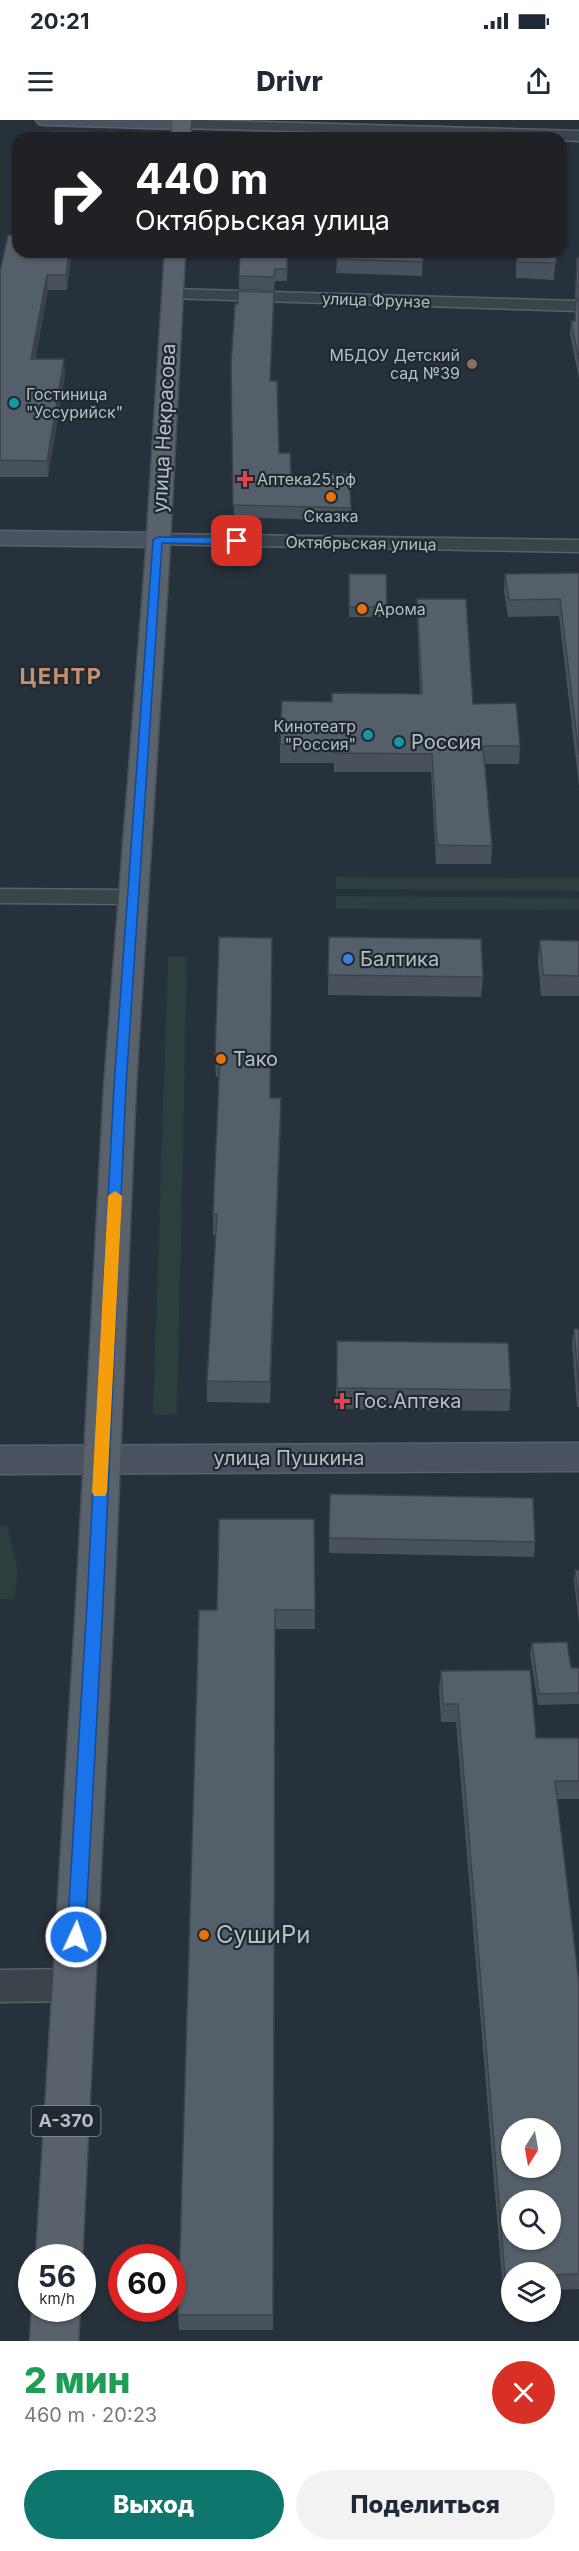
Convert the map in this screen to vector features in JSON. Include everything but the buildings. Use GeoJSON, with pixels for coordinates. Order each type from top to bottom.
{"type":"FeatureCollection","features":[{"type":"Feature","properties":{"kind":"main road"},"geometry":{"type":"LineString","coordinates":[[45,120],[182,127]]}},
{"type":"Feature","properties":{"kind":"main road","name":"улица Некрасова"},"geometry":{"type":"LineString","coordinates":[[60,2244],[120,1086],[158,540],[175,258]]}},
{"type":"Feature","properties":{"kind":"main road","name":"Октябрьская улица"},"geometry":{"type":"LineString","coordinates":[[0,538],[158,540]]}},
{"type":"Feature","properties":{"kind":"main road","name":"улица Пушкина"},"geometry":{"type":"LineString","coordinates":[[0,1460],[579,1457]]}},
{"type":"Feature","properties":{"kind":"main road"},"geometry":{"type":"LineString","coordinates":[[54,2341],[55,2322]]}},
{"type":"Feature","properties":{"kind":"street"},"geometry":{"type":"LineString","coordinates":[[182,127],[403,132]]}},
{"type":"Feature","properties":{"kind":"street","name":"улица Фрунзе"},"geometry":{"type":"LineString","coordinates":[[173,294],[579,306]]}},
{"type":"Feature","properties":{"kind":"street","name":"Октябрьская улица"},"geometry":{"type":"LineString","coordinates":[[158,540],[579,546]]}},
{"type":"Feature","properties":{"kind":"street"},"geometry":{"type":"LineString","coordinates":[[0,896],[132,897]]}},
{"type":"Feature","properties":{"kind":"street"},"geometry":{"type":"LineString","coordinates":[[0,1986],[73,1985]]}},
{"type":"Feature","properties":{"kind":"green space"},"geometry":{"type":"Polygon","coordinates":[[[336,877],[579,878],[579,891],[336,889],[336,877]]]}},
{"type":"Feature","properties":{"kind":"green space"},"geometry":{"type":"Polygon","coordinates":[[[336,896],[579,898],[579,910],[336,909],[336,896]]]}},
{"type":"Feature","properties":{"kind":"green space"},"geometry":{"type":"Polygon","coordinates":[[[168,957],[187,957],[177,1414],[153,1415],[168,957]]]}},
{"type":"Feature","properties":{"kind":"green space"},"geometry":{"type":"Polygon","coordinates":[[[0,1525],[7,1525],[18,1571],[14,1599],[0,1599],[0,1525]]]}},
{"type":"Feature","properties":{"kind":"slow traffic"},"geometry":{"type":"LineString","coordinates":[[99,1492],[115,1196]]}},
{"type":"Feature","properties":{"kind":"place","name":"МБДОУ Детский сад №39"},"geometry":{"type":"Point","coordinates":[472,364]}},
{"type":"Feature","properties":{"kind":"place","name":"Гостиница \"Уссурийск\""},"geometry":{"type":"Point","coordinates":[14,403]}},
{"type":"Feature","properties":{"kind":"place","name":"Аптека25.рф"},"geometry":{"type":"Point","coordinates":[245,479]}},
{"type":"Feature","properties":{"kind":"place","name":"Сказка"},"geometry":{"type":"Point","coordinates":[331,497]}},
{"type":"Feature","properties":{"kind":"place","name":"Арома"},"geometry":{"type":"Point","coordinates":[362,609]}},
{"type":"Feature","properties":{"kind":"place","name":"Кинотеатр \"Россия\""},"geometry":{"type":"Point","coordinates":[368,735]}},
{"type":"Feature","properties":{"kind":"place","name":"Россия"},"geometry":{"type":"Point","coordinates":[399,742]}},
{"type":"Feature","properties":{"kind":"place","name":"Балтика"},"geometry":{"type":"Point","coordinates":[348,959]}},
{"type":"Feature","properties":{"kind":"place","name":"Тако"},"geometry":{"type":"Point","coordinates":[221,1059]}},
{"type":"Feature","properties":{"kind":"place","name":"Гос.Аптека"},"geometry":{"type":"Point","coordinates":[342,1401]}},
{"type":"Feature","properties":{"kind":"place","name":"СушиРи"},"geometry":{"type":"Point","coordinates":[204,1935]}},
{"type":"Feature","properties":{"kind":"district","name":"ЦЕНТР"},"geometry":{"type":"Point","coordinates":[61,676]}},
{"type":"Feature","properties":{"kind":"route"},"geometry":{"type":"LineString","coordinates":[[76,1937],[120,1086],[158,540],[237,541]]}}]}
